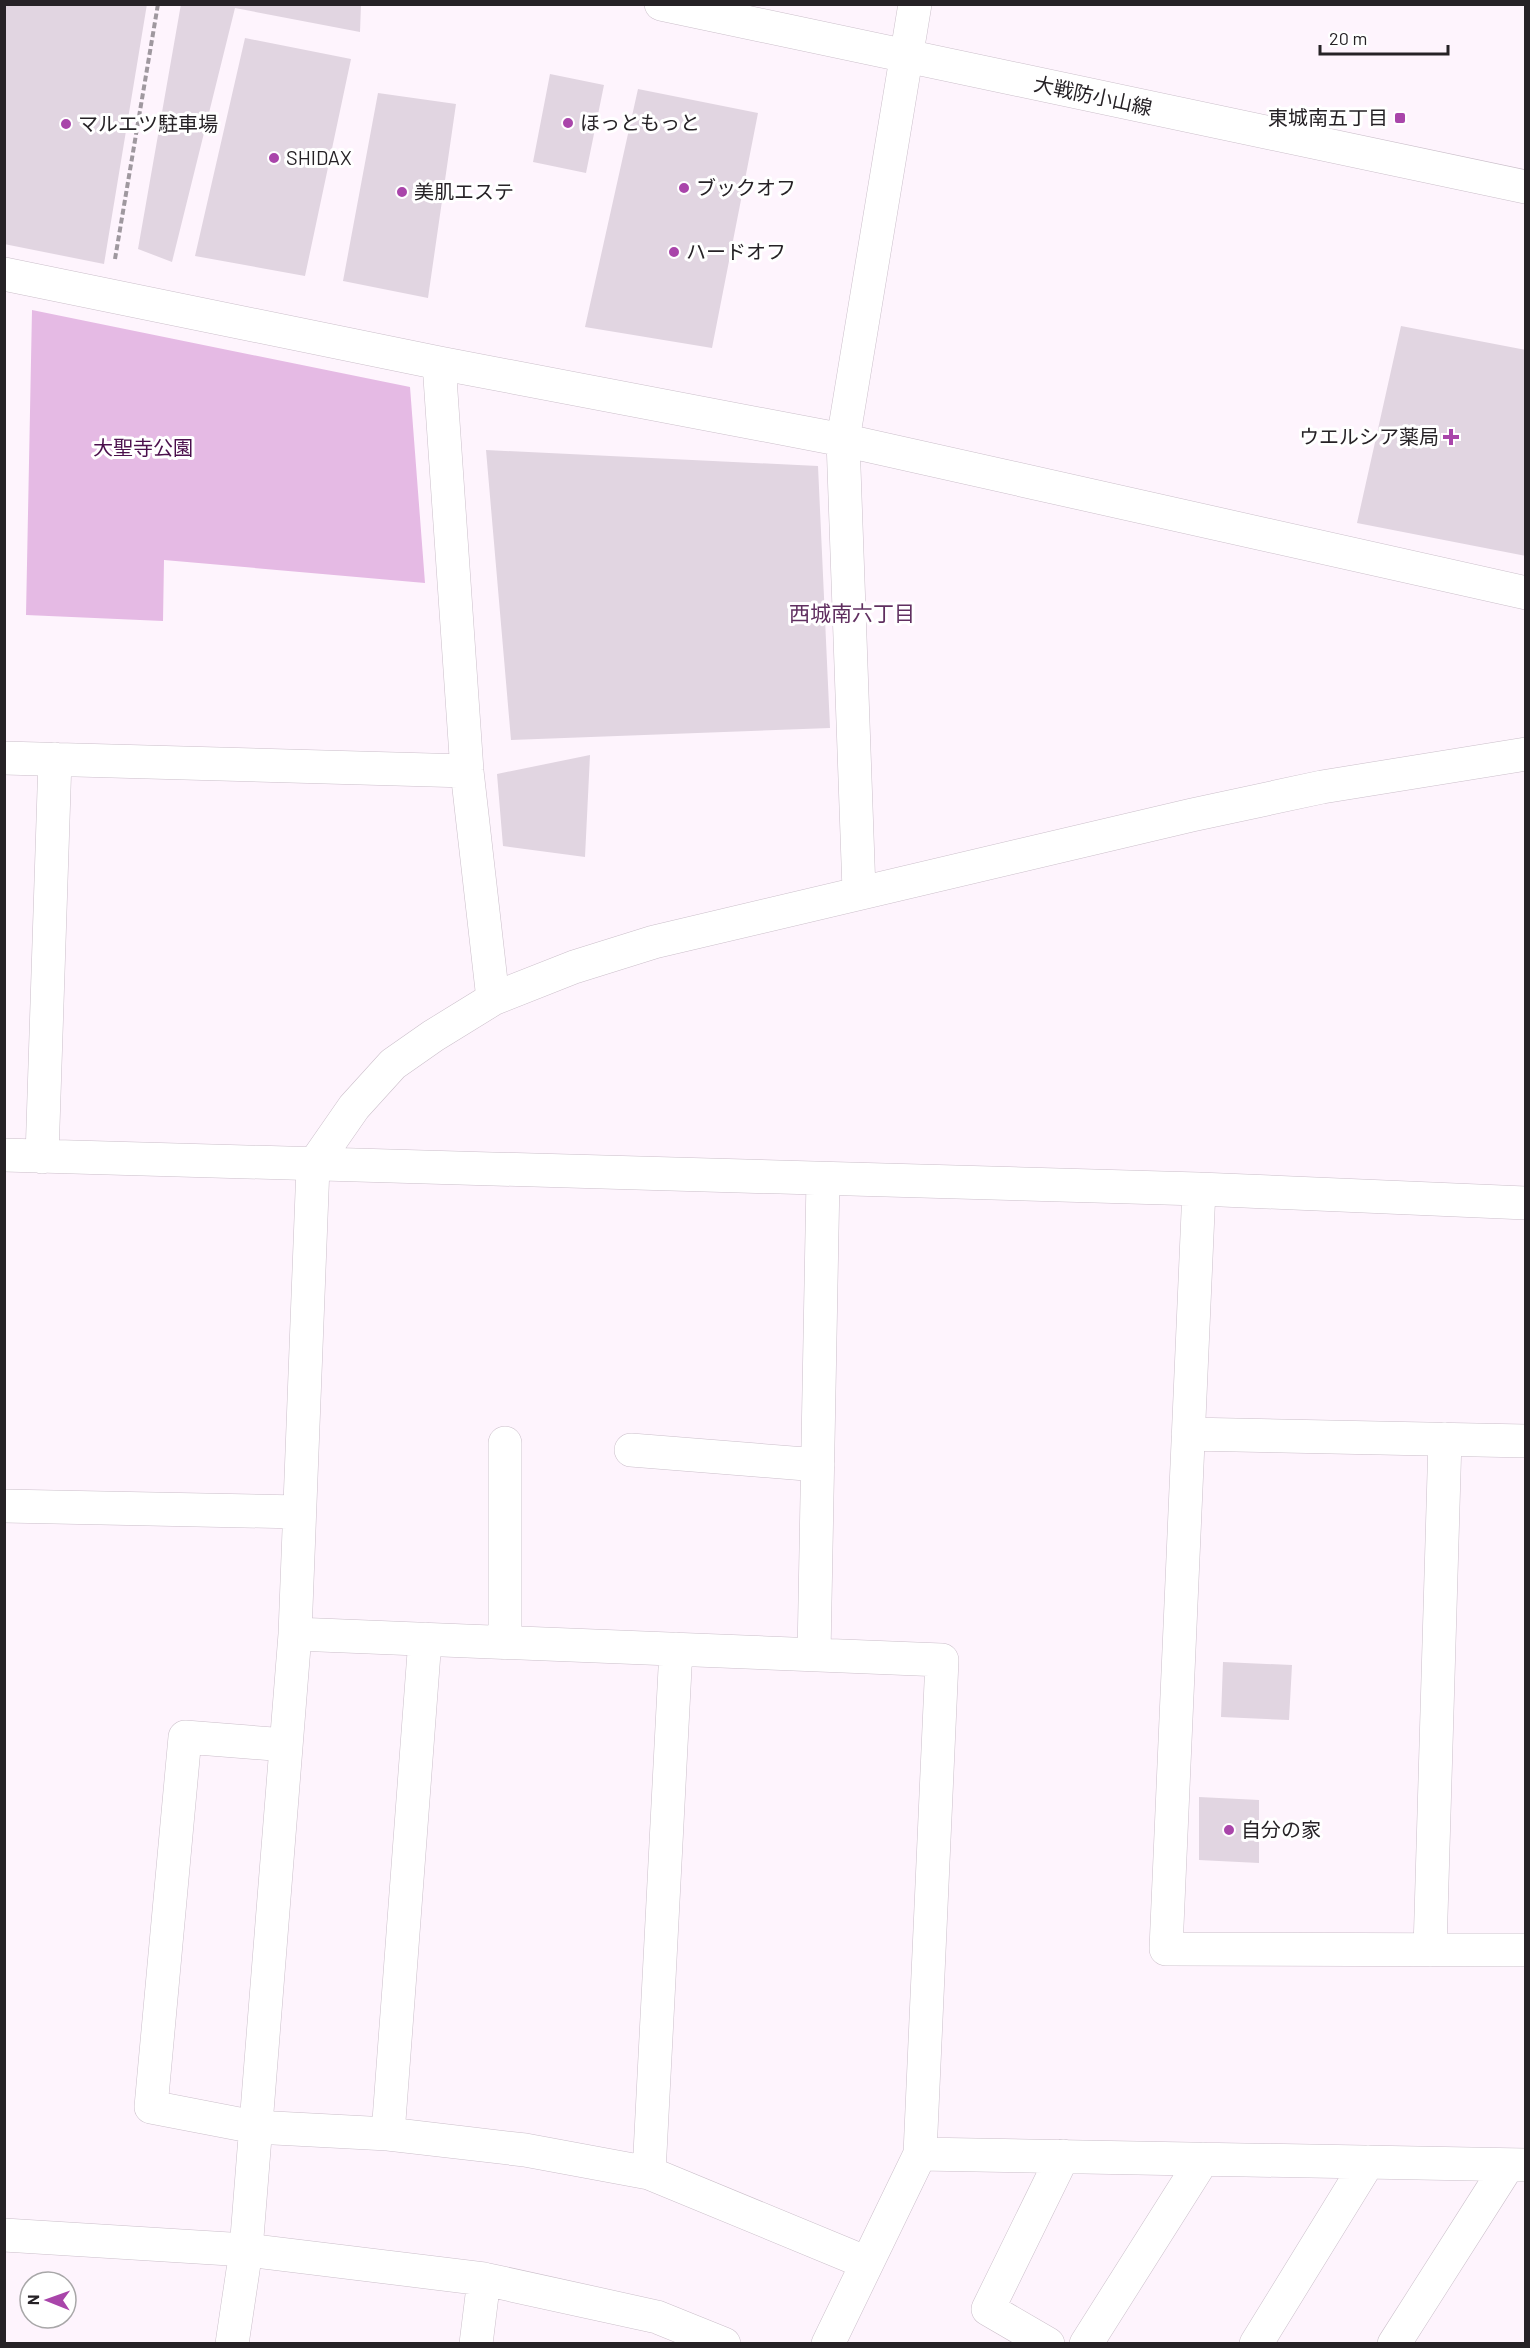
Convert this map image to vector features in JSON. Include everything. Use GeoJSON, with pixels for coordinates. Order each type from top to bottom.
{"type":"FeatureCollection","features":[{"type":"Feature","properties":{"kind":"street","name":"大戦防小山線"},"geometry":{"type":"LineString","coordinates":[[661,4],[1526,187]]}},
{"type":"Feature","properties":{"kind":"street"},"geometry":{"type":"LineString","coordinates":[[859,891],[843,440],[915,4]]}},
{"type":"Feature","properties":{"kind":"street"},"geometry":{"type":"LineString","coordinates":[[4,274],[439,363],[843,440],[1526,593]]}},
{"type":"Feature","properties":{"kind":"street"},"geometry":{"type":"LineString","coordinates":[[439,363],[467,771],[493,999]]}},
{"type":"Feature","properties":{"kind":"street"},"geometry":{"type":"LineString","coordinates":[[232,2343],[246,2250],[295,1634],[313,1166],[354,1107],[393,1064],[493,999],[574,967],[654,942],[859,891],[1322,788],[1526,754]]}},
{"type":"Feature","properties":{"kind":"street"},"geometry":{"type":"LineString","coordinates":[[4,758],[467,771]]}},
{"type":"Feature","properties":{"kind":"street"},"geometry":{"type":"LineString","coordinates":[[42,1157],[56,759]]}},
{"type":"Feature","properties":{"kind":"street"},"geometry":{"type":"LineString","coordinates":[[4,1155],[313,1166],[1198,1189],[1526,1203]]}},
{"type":"Feature","properties":{"kind":"street"},"geometry":{"type":"LineString","coordinates":[[814,1655],[823,1179]]}},
{"type":"Feature","properties":{"kind":"street"},"geometry":{"type":"LineString","coordinates":[[1198,1189],[1166,1949],[1526,1950]]}},
{"type":"Feature","properties":{"kind":"street"},"geometry":{"type":"LineString","coordinates":[[1188,1434],[1526,1442]]}},
{"type":"Feature","properties":{"kind":"street"},"geometry":{"type":"LineString","coordinates":[[1430,1950],[1445,1439]]}},
{"type":"Feature","properties":{"kind":"street"},"geometry":{"type":"LineString","coordinates":[[505,1443],[505,1642]]}},
{"type":"Feature","properties":{"kind":"street"},"geometry":{"type":"LineString","coordinates":[[631,1450],[818,1465]]}},
{"type":"Feature","properties":{"kind":"street"},"geometry":{"type":"LineString","coordinates":[[4,1506],[299,1512]]}},
{"type":"Feature","properties":{"kind":"street"},"geometry":{"type":"LineString","coordinates":[[295,1634],[942,1660],[920,2154],[828,2343]]}},
{"type":"Feature","properties":{"kind":"street"},"geometry":{"type":"LineString","coordinates":[[388,2134],[425,1639]]}},
{"type":"Feature","properties":{"kind":"street"},"geometry":{"type":"LineString","coordinates":[[649,2174],[676,1650]]}},
{"type":"Feature","properties":{"kind":"street"},"geometry":{"type":"LineString","coordinates":[[286,1745],[185,1737],[151,2107],[255,2127],[388,2134],[525,2150],[649,2174],[867,2263]]}},
{"type":"Feature","properties":{"kind":"street"},"geometry":{"type":"LineString","coordinates":[[920,2154],[1517,2165]]}},
{"type":"Feature","properties":{"kind":"street"},"geometry":{"type":"LineString","coordinates":[[1048,2343],[988,2309],[1063,2156]]}},
{"type":"Feature","properties":{"kind":"street"},"geometry":{"type":"LineString","coordinates":[[1086,2343],[1203,2159]]}},
{"type":"Feature","properties":{"kind":"street"},"geometry":{"type":"LineString","coordinates":[[1256,2343],[1368,2162]]}},
{"type":"Feature","properties":{"kind":"street"},"geometry":{"type":"LineString","coordinates":[[1394,2343],[1517,2165]]}},
{"type":"Feature","properties":{"kind":"street"},"geometry":{"type":"LineString","coordinates":[[4,2235],[246,2250],[484,2279],[657,2317],[724,2343]]}},
{"type":"Feature","properties":{"kind":"street"},"geometry":{"type":"LineString","coordinates":[[476,2343],[484,2279]]}},
{"type":"Feature","properties":{"kind":"path"},"geometry":{"type":"LineString","coordinates":[[109,295],[158,4]]}},
{"type":"Feature","properties":{"kind":"green space","name":"大聖寺公園"},"geometry":{"type":"Polygon","coordinates":[[[32,310],[410,387],[425,583],[164,560],[163,621],[26,615],[32,310]]]}},
{"type":"Feature","properties":{"kind":"building","name":"マルエツ駐車場"},"geometry":{"type":"Polygon","coordinates":[[[4,4],[147,4],[104,264],[4,244],[4,4]]]}},
{"type":"Feature","properties":{"kind":"building"},"geometry":{"type":"Polygon","coordinates":[[[181,4],[361,4],[360,32],[235,8],[172,262],[138,249],[181,4]]]}},
{"type":"Feature","properties":{"kind":"building","name":"SHIDAX"},"geometry":{"type":"Polygon","coordinates":[[[245,38],[351,59],[305,276],[195,256],[245,38]]]}},
{"type":"Feature","properties":{"kind":"building","name":"ほっともっと"},"geometry":{"type":"Polygon","coordinates":[[[550,74],[604,85],[586,173],[533,162],[550,74]]]}},
{"type":"Feature","properties":{"kind":"building"},"geometry":{"type":"Polygon","coordinates":[[[638,89],[758,113],[712,348],[585,327],[638,89]]]}},
{"type":"Feature","properties":{"kind":"building","name":"美肌エステ"},"geometry":{"type":"Polygon","coordinates":[[[378,93],[456,104],[428,298],[343,281],[378,93]]]}},
{"type":"Feature","properties":{"kind":"building","name":"ウエルシア薬局"},"geometry":{"type":"Polygon","coordinates":[[[1401,326],[1526,350],[1526,556],[1357,523],[1401,326]]]}},
{"type":"Feature","properties":{"kind":"building"},"geometry":{"type":"Polygon","coordinates":[[[486,450],[818,466],[830,728],[511,740],[486,450]]]}},
{"type":"Feature","properties":{"kind":"building"},"geometry":{"type":"Polygon","coordinates":[[[590,755],[585,857],[503,846],[497,774],[590,755]]]}},
{"type":"Feature","properties":{"kind":"building"},"geometry":{"type":"Polygon","coordinates":[[[1223,1662],[1292,1665],[1289,1720],[1221,1717],[1223,1662]]]}},
{"type":"Feature","properties":{"kind":"building","name":"自分の家"},"geometry":{"type":"Polygon","coordinates":[[[1199,1797],[1259,1800],[1259,1863],[1199,1860],[1199,1797]]]}},
{"type":"Feature","properties":{"kind":"place","name":"東城南五丁目"},"geometry":{"type":"Point","coordinates":[1400,118]}},
{"type":"Feature","properties":{"kind":"place","name":"ほっともっと"},"geometry":{"type":"Point","coordinates":[568,123]}},
{"type":"Feature","properties":{"kind":"place","name":"マルエツ駐車場"},"geometry":{"type":"Point","coordinates":[66,124]}},
{"type":"Feature","properties":{"kind":"place","name":"SHIDAX"},"geometry":{"type":"Point","coordinates":[274,158]}},
{"type":"Feature","properties":{"kind":"place","name":"ブックオフ"},"geometry":{"type":"Point","coordinates":[684,188]}},
{"type":"Feature","properties":{"kind":"place","name":"美肌エステ"},"geometry":{"type":"Point","coordinates":[402,192]}},
{"type":"Feature","properties":{"kind":"place","name":"ハードオフ"},"geometry":{"type":"Point","coordinates":[674,252]}},
{"type":"Feature","properties":{"kind":"place","name":"ウエルシア薬局"},"geometry":{"type":"Point","coordinates":[1451,437]}},
{"type":"Feature","properties":{"kind":"place","name":"自分の家"},"geometry":{"type":"Point","coordinates":[1229,1830]}},
{"type":"Feature","properties":{"kind":"district","name":"西城南六丁目"},"geometry":{"type":"Point","coordinates":[852,614]}}]}
